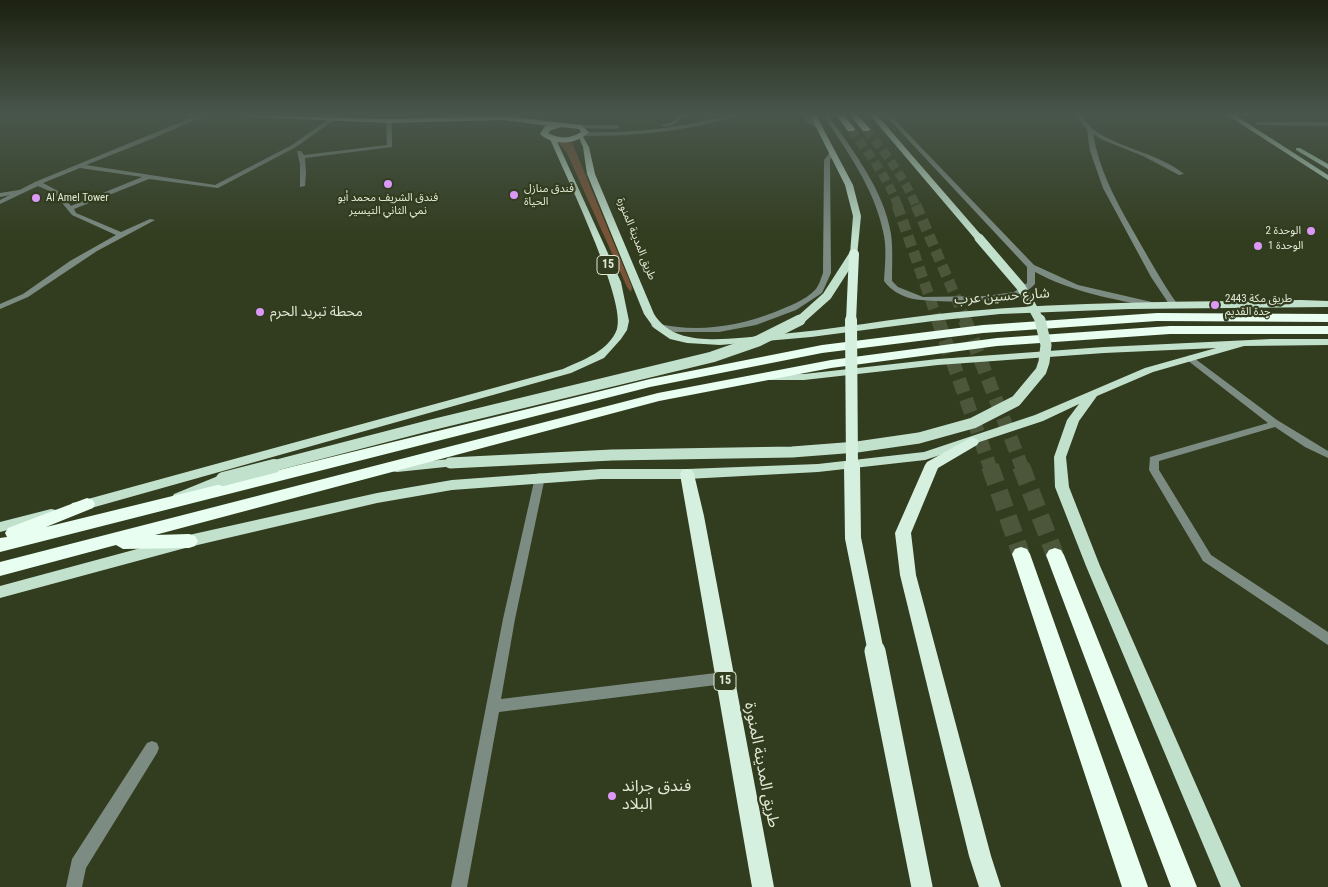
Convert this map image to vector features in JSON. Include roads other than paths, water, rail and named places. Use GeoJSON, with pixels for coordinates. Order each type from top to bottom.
{"type":"FeatureCollection","features":[{"type":"Feature","properties":{"kind":"highway"},"geometry":{"type":"LineString","coordinates":[[854,254],[851,319],[853,538],[922,887]]}},
{"type":"Feature","properties":{"kind":"highway"},"geometry":{"type":"LineString","coordinates":[[0,545],[650,383],[822,350],[983,329],[1157,317],[1328,318]]}},
{"type":"Feature","properties":{"kind":"highway"},"geometry":{"type":"LineString","coordinates":[[0,569],[658,397],[831,364],[997,342],[1170,330],[1328,330]]}},
{"type":"Feature","properties":{"kind":"highway"},"geometry":{"type":"LineString","coordinates":[[972,442],[932,465],[903,534],[908,575],[980,856],[990,887]]}},
{"type":"Feature","properties":{"kind":"highway","name":"طريق المدينة المنورة"},"geometry":{"type":"LineString","coordinates":[[687,474],[763,887]]}},
{"type":"Feature","properties":{"kind":"highway"},"geometry":{"type":"LineString","coordinates":[[0,539],[87,504]]}},
{"type":"Feature","properties":{"kind":"highway"},"geometry":{"type":"LineString","coordinates":[[101,542],[189,541]]}},
{"type":"Feature","properties":{"kind":"highway"},"geometry":{"type":"LineString","coordinates":[[1021,554],[1135,887]]}},
{"type":"Feature","properties":{"kind":"highway"},"geometry":{"type":"LineString","coordinates":[[1055,555],[1184,887]]}},
{"type":"Feature","properties":{"kind":"main road","name":"15"},"geometry":{"type":"LineString","coordinates":[[87,504],[567,371],[600,356],[616,339],[622,330],[624,321],[616,282],[561,156]]}},
{"type":"Feature","properties":{"kind":"main road","name":"طريق المدينة المنورة"},"geometry":{"type":"LineString","coordinates":[[588,156],[591,174],[655,325]]}},
{"type":"Feature","properties":{"kind":"main road"},"geometry":{"type":"LineString","coordinates":[[162,504],[223,479],[712,356],[758,341],[798,322],[827,296],[854,254],[857,216],[849,185],[834,156]]}},
{"type":"Feature","properties":{"kind":"main road"},"geometry":{"type":"LineString","coordinates":[[372,471],[530,456],[822,451],[880,445],[937,436],[997,415],[1015,404],[1036,382],[1043,365],[1046,345],[1038,314],[1027,296],[909,156]]}},
{"type":"Feature","properties":{"kind":"main road"},"geometry":{"type":"LineString","coordinates":[[1294,156],[1328,178]]}},
{"type":"Feature","properties":{"kind":"main road"},"geometry":{"type":"LineString","coordinates":[[1311,156],[1328,167]]}},
{"type":"Feature","properties":{"kind":"main road","name":"شارع حسين عرب"},"geometry":{"type":"LineString","coordinates":[[655,325],[668,335],[681,339],[722,342],[781,338],[921,319],[999,311],[1174,305],[1328,304]]}},
{"type":"Feature","properties":{"kind":"main road"},"geometry":{"type":"LineString","coordinates":[[755,378],[804,377],[938,362],[1104,350],[1328,342]]}},
{"type":"Feature","properties":{"kind":"main road"},"geometry":{"type":"LineString","coordinates":[[0,592],[189,541],[378,498],[452,485],[540,477],[623,473],[687,474],[808,468],[884,462],[925,456],[972,442],[1039,418],[1149,370],[1241,344]]}},
{"type":"Feature","properties":{"kind":"main road"},"geometry":{"type":"LineString","coordinates":[[1093,393],[1073,420],[1060,456],[1062,488],[1097,575],[1231,887]]}},
{"type":"Feature","properties":{"kind":"main road"},"geometry":{"type":"LineString","coordinates":[[0,527],[87,504]]}},
{"type":"Feature","properties":{"kind":"street"},"geometry":{"type":"LineString","coordinates":[[0,202],[37,183],[104,156]]}},
{"type":"Feature","properties":{"kind":"street"},"geometry":{"type":"LineString","coordinates":[[79,166],[216,187],[274,156]]}},
{"type":"Feature","properties":{"kind":"street"},"geometry":{"type":"LineString","coordinates":[[302,186],[304,176],[302,157],[307,156]]}},
{"type":"Feature","properties":{"kind":"street"},"geometry":{"type":"LineString","coordinates":[[655,325],[675,330],[719,330],[753,323],[794,308],[819,291],[827,273],[827,160],[829,156]]}},
{"type":"Feature","properties":{"kind":"street"},"geometry":{"type":"LineString","coordinates":[[852,156],[866,178],[885,226],[889,249],[888,280],[895,289],[923,299],[969,299],[1016,294],[1031,284],[1030,267]]}},
{"type":"Feature","properties":{"kind":"street"},"geometry":{"type":"LineString","coordinates":[[926,156],[1030,267],[1054,280],[1080,289],[1156,306]]}},
{"type":"Feature","properties":{"kind":"street"},"geometry":{"type":"LineString","coordinates":[[1095,156],[1106,188],[1155,277],[1174,305]]}},
{"type":"Feature","properties":{"kind":"street"},"geometry":{"type":"LineString","coordinates":[[1148,156],[1181,174]]}},
{"type":"Feature","properties":{"kind":"street"},"geometry":{"type":"LineString","coordinates":[[69,208],[149,176]]}},
{"type":"Feature","properties":{"kind":"street"},"geometry":{"type":"LineString","coordinates":[[37,183],[56,192],[74,214],[120,234]]}},
{"type":"Feature","properties":{"kind":"street"},"geometry":{"type":"LineString","coordinates":[[0,195],[19,192]]}},
{"type":"Feature","properties":{"kind":"street"},"geometry":{"type":"LineString","coordinates":[[0,307],[38,289],[60,271],[120,234],[152,220]]}},
{"type":"Feature","properties":{"kind":"street"},"geometry":{"type":"LineString","coordinates":[[1190,358],[1291,436],[1328,456]]}},
{"type":"Feature","properties":{"kind":"street"},"geometry":{"type":"LineString","coordinates":[[1275,424],[1154,459],[1154,470],[1207,558],[1328,640]]}},
{"type":"Feature","properties":{"kind":"street"},"geometry":{"type":"LineString","coordinates":[[459,887],[493,706],[540,477]]}},
{"type":"Feature","properties":{"kind":"street"},"geometry":{"type":"LineString","coordinates":[[493,706],[724,678]]}},
{"type":"Feature","properties":{"kind":"street"},"geometry":{"type":"LineString","coordinates":[[74,887],[78,864],[152,748]]}},
{"type":"Feature","properties":{"kind":"tunnel"},"geometry":{"type":"LineString","coordinates":[[871,156],[898,206]]}},
{"type":"Feature","properties":{"kind":"tunnel"},"geometry":{"type":"LineString","coordinates":[[887,156],[900,175],[916,206]]}},
{"type":"Feature","properties":{"kind":"tunnel"},"geometry":{"type":"LineString","coordinates":[[897,205],[938,321]]}},
{"type":"Feature","properties":{"kind":"tunnel"},"geometry":{"type":"LineString","coordinates":[[916,205],[966,321]]}},
{"type":"Feature","properties":{"kind":"tunnel"},"geometry":{"type":"LineString","coordinates":[[938,320],[990,467]]}},
{"type":"Feature","properties":{"kind":"tunnel"},"geometry":{"type":"LineString","coordinates":[[965,320],[1022,467]]}},
{"type":"Feature","properties":{"kind":"tunnel"},"geometry":{"type":"LineString","coordinates":[[990,466],[1021,554]]}},
{"type":"Feature","properties":{"kind":"tunnel"},"geometry":{"type":"LineString","coordinates":[[1021,466],[1055,555]]}},
{"type":"Feature","properties":{"kind":"place","name":"فندق الشريف محمد أبو نمي الثاني التيسير"},"geometry":{"type":"Point","coordinates":[388,184]}},
{"type":"Feature","properties":{"kind":"place","name":"فندق منازل الحياة"},"geometry":{"type":"Point","coordinates":[514,195]}},
{"type":"Feature","properties":{"kind":"place","name":"Al Amel Tower"},"geometry":{"type":"Point","coordinates":[36,198]}},
{"type":"Feature","properties":{"kind":"place","name":"الوحدة 2"},"geometry":{"type":"Point","coordinates":[1311,231]}},
{"type":"Feature","properties":{"kind":"place","name":"الوحدة 1"},"geometry":{"type":"Point","coordinates":[1258,246]}},
{"type":"Feature","properties":{"kind":"place","name":"2443 طريق مكة جدة القديم"},"geometry":{"type":"Point","coordinates":[1215,305]}},
{"type":"Feature","properties":{"kind":"place","name":"محطة تبريد الحرم"},"geometry":{"type":"Point","coordinates":[260,312]}},
{"type":"Feature","properties":{"kind":"place","name":"فندق جراند البلاد"},"geometry":{"type":"Point","coordinates":[612,796]}}]}
